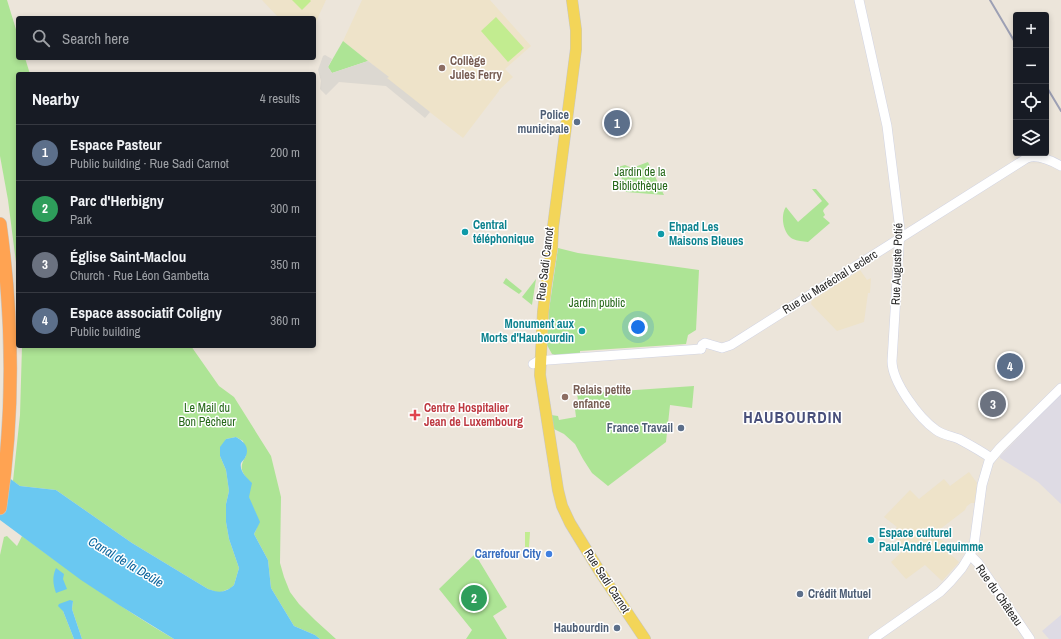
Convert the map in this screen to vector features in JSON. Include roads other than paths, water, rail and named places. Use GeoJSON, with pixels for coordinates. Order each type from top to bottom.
{"type":"FeatureCollection","features":[{"type":"Feature","properties":{"kind":"highway"},"geometry":{"type":"LineString","coordinates":[[0,224],[6,282],[9,350],[5,468],[0,508]]}},
{"type":"Feature","properties":{"kind":"main road","name":"Rue Sadi Carnot"},"geometry":{"type":"LineString","coordinates":[[571,0],[573,31],[572,44],[541,288],[536,362],[561,502],[570,523],[600,572],[645,639]]}},
{"type":"Feature","properties":{"kind":"street","name":"Rue Auguste Potié"},"geometry":{"type":"LineString","coordinates":[[859,0],[887,126],[900,237],[892,364],[905,397],[931,426],[942,434],[960,440],[991,458]]}},
{"type":"Feature","properties":{"kind":"street","name":"Rue du Maréchal Leclerc"},"geometry":{"type":"LineString","coordinates":[[536,362],[701,349],[704,343],[722,348],[731,345],[1029,157],[1037,156],[1061,166]]}},
{"type":"Feature","properties":{"kind":"street"},"geometry":{"type":"LineString","coordinates":[[873,639],[940,592],[958,573],[970,555],[975,541],[982,480],[991,458],[1061,388]]}},
{"type":"Feature","properties":{"kind":"street","name":"Rue du Château"},"geometry":{"type":"LineString","coordinates":[[970,555],[978,563],[1028,637]]}},
{"type":"Feature","properties":{"kind":"water","name":"Canal de la Deûle"},"geometry":{"type":"Polygon","coordinates":[[[236,437],[244,443],[247,448],[245,459],[241,463],[241,469],[252,483],[249,497],[260,522],[254,534],[268,560],[271,588],[294,626],[315,635],[320,639],[174,639],[81,580],[0,520],[0,471],[20,486],[56,490],[132,543],[208,589],[219,592],[228,590],[234,585],[239,568],[229,539],[226,522],[226,504],[229,491],[226,470],[220,456],[220,447],[226,439],[236,437]]]}},
{"type":"Feature","properties":{"kind":"water"},"geometry":{"type":"Polygon","coordinates":[[[56,568],[64,574],[63,579],[67,589],[56,593],[53,580],[56,568]]]}},
{"type":"Feature","properties":{"kind":"water"},"geometry":{"type":"Polygon","coordinates":[[[70,600],[73,601],[72,609],[82,639],[74,639],[63,611],[58,606],[59,604],[70,600]]]}},
{"type":"Feature","properties":{"kind":"railway"},"geometry":{"type":"LineString","coordinates":[[990,0],[1013,39]]}},
{"type":"Feature","properties":{"kind":"railway"},"geometry":{"type":"LineString","coordinates":[[1049,91],[1061,111]]}},
{"type":"Feature","properties":{"kind":"place","name":"Collège Jules Ferry"},"geometry":{"type":"Point","coordinates":[442,68]}},
{"type":"Feature","properties":{"kind":"place","name":"Police municipale"},"geometry":{"type":"Point","coordinates":[577,122]}},
{"type":"Feature","properties":{"kind":"place","name":"Espace Pasteur"},"geometry":{"type":"Point","coordinates":[617,123]}},
{"type":"Feature","properties":{"kind":"place","name":"Central téléphonique"},"geometry":{"type":"Point","coordinates":[465,232]}},
{"type":"Feature","properties":{"kind":"place","name":"Ehpad Les Maisons Bleues"},"geometry":{"type":"Point","coordinates":[661,234]}},
{"type":"Feature","properties":{"kind":"place","name":"Monument aux Morts d'Haubourdin"},"geometry":{"type":"Point","coordinates":[582,331]}},
{"type":"Feature","properties":{"kind":"place","name":"Espace associatif Coligny"},"geometry":{"type":"Point","coordinates":[1010,366]}},
{"type":"Feature","properties":{"kind":"place","name":"Relais petite enfance"},"geometry":{"type":"Point","coordinates":[565,397]}},
{"type":"Feature","properties":{"kind":"place","name":"Église Saint-Maclou"},"geometry":{"type":"Point","coordinates":[993,404]}},
{"type":"Feature","properties":{"kind":"place","name":"Centre Hospitalier Jean de Luxembourg"},"geometry":{"type":"Point","coordinates":[415,415]}},
{"type":"Feature","properties":{"kind":"place","name":"France Travail"},"geometry":{"type":"Point","coordinates":[681,428]}},
{"type":"Feature","properties":{"kind":"place","name":"Espace culturel Paul-André Lequimme"},"geometry":{"type":"Point","coordinates":[871,540]}},
{"type":"Feature","properties":{"kind":"place","name":"Carrefour City"},"geometry":{"type":"Point","coordinates":[549,554]}},
{"type":"Feature","properties":{"kind":"place","name":"Crédit Mutuel"},"geometry":{"type":"Point","coordinates":[800,594]}},
{"type":"Feature","properties":{"kind":"place","name":"Parc d'Herbigny"},"geometry":{"type":"Point","coordinates":[474,598]}},
{"type":"Feature","properties":{"kind":"place","name":"Haubourdin"},"geometry":{"type":"Point","coordinates":[617,628]}},
{"type":"Feature","properties":{"kind":"district","name":"HAUBOURDIN"},"geometry":{"type":"Point","coordinates":[793,417]}},
{"type":"Feature","properties":{"kind":"park label","name":"Jardin de la Bibliothèque"},"geometry":{"type":"Point","coordinates":[640,179]}},
{"type":"Feature","properties":{"kind":"park label","name":"Jardin public"},"geometry":{"type":"Point","coordinates":[597,303]}},
{"type":"Feature","properties":{"kind":"park label","name":"Le Mail du Bon Pêcheur"},"geometry":{"type":"Point","coordinates":[207,415]}}]}
